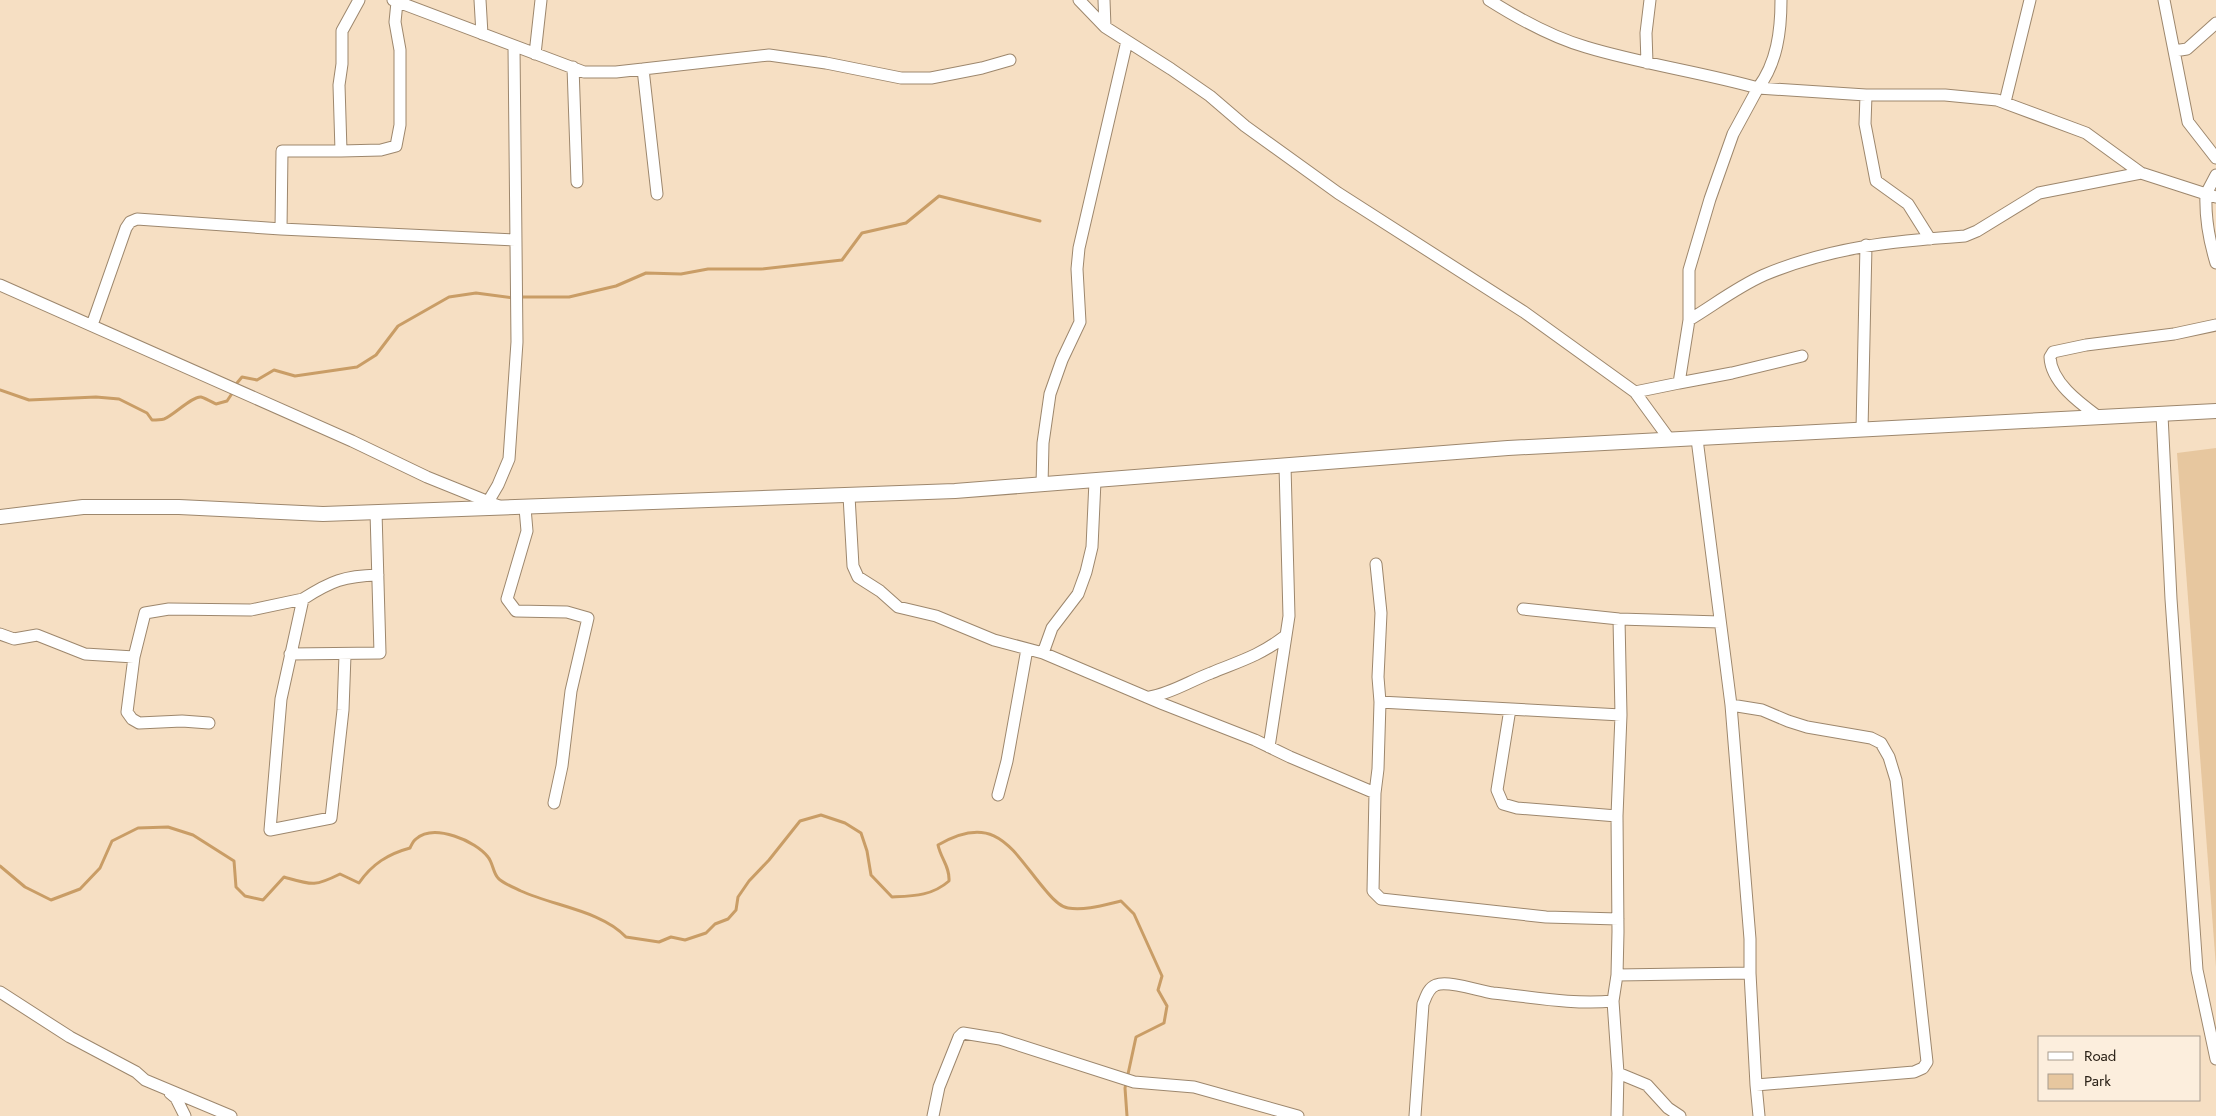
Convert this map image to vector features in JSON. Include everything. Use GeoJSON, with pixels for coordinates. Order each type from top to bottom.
{"type":"FeatureCollection","features":[{"type":"Feature","properties":{"kind":"main road"},"geometry":{"type":"LineString","coordinates":[[0,517],[83,507],[179,507],[323,514],[849,496],[1042,485],[1508,448],[2216,412]]}},
{"type":"Feature","properties":{"kind":"street"},"geometry":{"type":"LineString","coordinates":[[341,151],[339,85],[342,64],[342,31],[359,0]]}},
{"type":"Feature","properties":{"kind":"street"},"geometry":{"type":"LineString","coordinates":[[480,0],[482,34]]}},
{"type":"Feature","properties":{"kind":"street"},"geometry":{"type":"LineString","coordinates":[[535,54],[541,0]]}},
{"type":"Feature","properties":{"kind":"street"},"geometry":{"type":"LineString","coordinates":[[1079,0],[1105,27],[1210,96],[1245,126],[1338,193],[1524,312],[1635,392],[1670,440]]}},
{"type":"Feature","properties":{"kind":"street"},"geometry":{"type":"LineString","coordinates":[[1104,0],[1105,27]]}},
{"type":"Feature","properties":{"kind":"street"},"geometry":{"type":"LineString","coordinates":[[1489,0],[1512,15],[1584,47],[1646,64],[1758,88],[1866,95],[1945,95],[2005,102],[2086,133],[2141,173],[2211,195]]}},
{"type":"Feature","properties":{"kind":"street"},"geometry":{"type":"LineString","coordinates":[[1646,64],[1646,33],[1650,0]]}},
{"type":"Feature","properties":{"kind":"street"},"geometry":{"type":"LineString","coordinates":[[1679,383],[1688,320],[1689,270],[1710,199],[1734,134],[1768,71],[1775,51],[1781,23],[1781,0]]}},
{"type":"Feature","properties":{"kind":"street"},"geometry":{"type":"LineString","coordinates":[[2005,102],[2030,0]]}},
{"type":"Feature","properties":{"kind":"street"},"geometry":{"type":"LineString","coordinates":[[2164,0],[2188,122],[2216,158]]}},
{"type":"Feature","properties":{"kind":"street"},"geometry":{"type":"LineString","coordinates":[[281,229],[282,152],[381,150],[396,146],[400,125],[400,50],[395,22],[395,1],[584,72],[643,69],[769,55],[826,63],[901,78],[931,78],[982,68],[1010,60]]}},
{"type":"Feature","properties":{"kind":"street"},"geometry":{"type":"LineString","coordinates":[[2174,51],[2187,50],[2216,23]]}},
{"type":"Feature","properties":{"kind":"street"},"geometry":{"type":"LineString","coordinates":[[1042,485],[1043,442],[1050,394],[1062,360],[1080,322],[1077,269],[1079,248],[1127,41]]}},
{"type":"Feature","properties":{"kind":"street"},"geometry":{"type":"LineString","coordinates":[[488,502],[498,485],[509,458],[517,342],[514,47]]}},
{"type":"Feature","properties":{"kind":"street"},"geometry":{"type":"LineString","coordinates":[[573,67],[577,182]]}},
{"type":"Feature","properties":{"kind":"street"},"geometry":{"type":"LineString","coordinates":[[643,69],[657,194]]}},
{"type":"Feature","properties":{"kind":"street"},"geometry":{"type":"LineString","coordinates":[[1866,95],[1865,124],[1876,181],[1908,204],[1930,239]]}},
{"type":"Feature","properties":{"kind":"street"},"geometry":{"type":"LineString","coordinates":[[1688,320],[1727,295],[1764,275],[1817,256],[1866,245],[1965,236],[1977,232],[2039,194],[2141,173]]}},
{"type":"Feature","properties":{"kind":"street"},"geometry":{"type":"LineString","coordinates":[[2216,175],[2207,226],[2216,263]]}},
{"type":"Feature","properties":{"kind":"street"},"geometry":{"type":"LineString","coordinates":[[92,325],[126,228],[130,222],[137,219],[281,229],[516,240]]}},
{"type":"Feature","properties":{"kind":"street"},"geometry":{"type":"LineString","coordinates":[[1862,430],[1866,245]]}},
{"type":"Feature","properties":{"kind":"street"},"geometry":{"type":"LineString","coordinates":[[0,285],[352,441],[427,477],[505,509]]}},
{"type":"Feature","properties":{"kind":"street"},"geometry":{"type":"LineString","coordinates":[[2100,418],[2086,408],[2054,374],[2050,357],[2054,352],[2174,334],[2216,325]]}},
{"type":"Feature","properties":{"kind":"street"},"geometry":{"type":"LineString","coordinates":[[1635,392],[1732,373],[1802,356]]}},
{"type":"Feature","properties":{"kind":"street"},"geometry":{"type":"LineString","coordinates":[[2162,415],[2170,599],[2197,960],[2216,1059]]}},
{"type":"Feature","properties":{"kind":"street"},"geometry":{"type":"LineString","coordinates":[[1698,439],[1731,706],[1750,939],[1750,973],[1759,1116]]}},
{"type":"Feature","properties":{"kind":"street"},"geometry":{"type":"LineString","coordinates":[[1268,747],[1284,637],[1289,616],[1286,466]]}},
{"type":"Feature","properties":{"kind":"street"},"geometry":{"type":"LineString","coordinates":[[1043,653],[1052,628],[1078,594],[1086,572],[1092,547],[1095,480]]}},
{"type":"Feature","properties":{"kind":"street"},"geometry":{"type":"LineString","coordinates":[[849,496],[853,566],[858,577],[880,591],[898,607],[943,618],[994,640],[1043,653],[1375,793]]}},
{"type":"Feature","properties":{"kind":"street"},"geometry":{"type":"LineString","coordinates":[[525,508],[527,531],[506,599],[516,611],[567,612],[588,618],[571,691],[562,766],[554,803]]}},
{"type":"Feature","properties":{"kind":"street"},"geometry":{"type":"LineString","coordinates":[[290,654],[345,655],[380,653],[376,512]]}},
{"type":"Feature","properties":{"kind":"street"},"geometry":{"type":"LineString","coordinates":[[1376,564],[1381,613],[1378,677],[1380,702],[1378,769],[1375,793],[1373,891],[1381,898],[1546,917],[1618,919]]}},
{"type":"Feature","properties":{"kind":"street"},"geometry":{"type":"LineString","coordinates":[[209,723],[182,721],[139,722],[132,719],[128,712],[134,657],[145,613],[148,611],[169,610],[251,610],[304,599],[327,583],[338,579],[378,575]]}},
{"type":"Feature","properties":{"kind":"street"},"geometry":{"type":"LineString","coordinates":[[304,599],[281,699],[270,830],[331,818],[343,710],[345,655]]}},
{"type":"Feature","properties":{"kind":"street"},"geometry":{"type":"LineString","coordinates":[[1523,609],[1619,619],[1720,622]]}},
{"type":"Feature","properties":{"kind":"street"},"geometry":{"type":"LineString","coordinates":[[1617,1116],[1618,1073],[1613,1001],[1617,975],[1618,919],[1619,619]]}},
{"type":"Feature","properties":{"kind":"street"},"geometry":{"type":"LineString","coordinates":[[0,634],[14,639],[37,635],[86,654],[134,657]]}},
{"type":"Feature","properties":{"kind":"street"},"geometry":{"type":"LineString","coordinates":[[1150,698],[1166,694],[1211,673],[1246,661],[1266,651],[1284,637]]}},
{"type":"Feature","properties":{"kind":"street"},"geometry":{"type":"LineString","coordinates":[[998,796],[1008,761],[1027,649]]}},
{"type":"Feature","properties":{"kind":"street"},"geometry":{"type":"LineString","coordinates":[[1380,702],[1620,715]]}},
{"type":"Feature","properties":{"kind":"street"},"geometry":{"type":"LineString","coordinates":[[1731,706],[1762,710],[1788,722],[1807,727],[1871,738],[1881,743],[1889,757],[1896,780],[1927,1062],[1923,1068],[1914,1072],[1756,1085]]}},
{"type":"Feature","properties":{"kind":"street"},"geometry":{"type":"LineString","coordinates":[[1510,709],[1497,790],[1504,804],[1517,808],[1617,816]]}},
{"type":"Feature","properties":{"kind":"street"},"geometry":{"type":"LineString","coordinates":[[1617,975],[1750,973]]}},
{"type":"Feature","properties":{"kind":"street"},"geometry":{"type":"LineString","coordinates":[[1415,1116],[1423,1004],[1428,991],[1435,985],[1445,984],[1493,993],[1555,1000],[1613,1001]]}},
{"type":"Feature","properties":{"kind":"street"},"geometry":{"type":"LineString","coordinates":[[0,992],[70,1037],[136,1072],[144,1080],[216,1114],[231,1116]]}},
{"type":"Feature","properties":{"kind":"street"},"geometry":{"type":"LineString","coordinates":[[2207,1019],[2216,1027]]}},
{"type":"Feature","properties":{"kind":"street"},"geometry":{"type":"LineString","coordinates":[[933,1116],[939,1087],[959,1036],[964,1033],[1000,1039],[1134,1082],[1194,1087],[1298,1116]]}},
{"type":"Feature","properties":{"kind":"street"},"geometry":{"type":"LineString","coordinates":[[1618,1073],[1647,1085],[1668,1108],[1680,1116]]}},
{"type":"Feature","properties":{"kind":"street"},"geometry":{"type":"LineString","coordinates":[[166,1090],[176,1098],[186,1116]]}},
{"type":"Feature","properties":{"kind":"green space"},"geometry":{"type":"Polygon","coordinates":[[[2216,448],[2216,967],[2177,453],[2216,448]]]}},
{"type":"Feature","properties":{"kind":"waterway"},"geometry":{"type":"LineString","coordinates":[[522,297],[569,297],[616,286],[646,273],[681,274],[708,269],[761,269],[842,260],[862,233],[906,223],[939,196],[1040,221]]}},
{"type":"Feature","properties":{"kind":"waterway"},"geometry":{"type":"LineString","coordinates":[[237,383],[242,377],[257,380],[274,370],[295,376],[357,367],[376,355],[398,326],[449,297],[476,293],[514,298]]}},
{"type":"Feature","properties":{"kind":"waterway"},"geometry":{"type":"LineString","coordinates":[[0,390],[29,400],[96,397],[119,399],[147,413],[152,420],[168,417],[197,398],[201,397],[216,404],[227,401],[233,392]]}},
{"type":"Feature","properties":{"kind":"waterway"},"geometry":{"type":"LineString","coordinates":[[0,866],[25,887],[51,900],[80,889],[100,868],[112,841],[138,828],[168,827],[193,835],[234,861],[236,887],[245,896],[263,900],[284,877],[301,882],[318,883],[340,874],[359,883],[375,865],[395,853],[410,848],[416,839],[433,833],[444,833],[465,840],[482,851],[490,859],[496,876],[509,885],[534,896],[591,915],[616,928],[626,937],[659,942],[671,937],[685,940],[706,933],[715,924],[728,919],[736,910],[738,897],[749,881],[769,860],[800,821],[821,815],[845,823],[861,833],[867,851],[871,875],[892,897],[929,892],[936,890],[949,881],[948,871],[938,845],[959,835],[976,832],[990,834],[1002,841],[1013,851],[1056,902],[1062,906],[1081,909],[1121,901],[1134,914],[1162,976],[1158,990],[1167,1006],[1164,1023],[1136,1037],[1125,1088],[1127,1116]]}}]}
